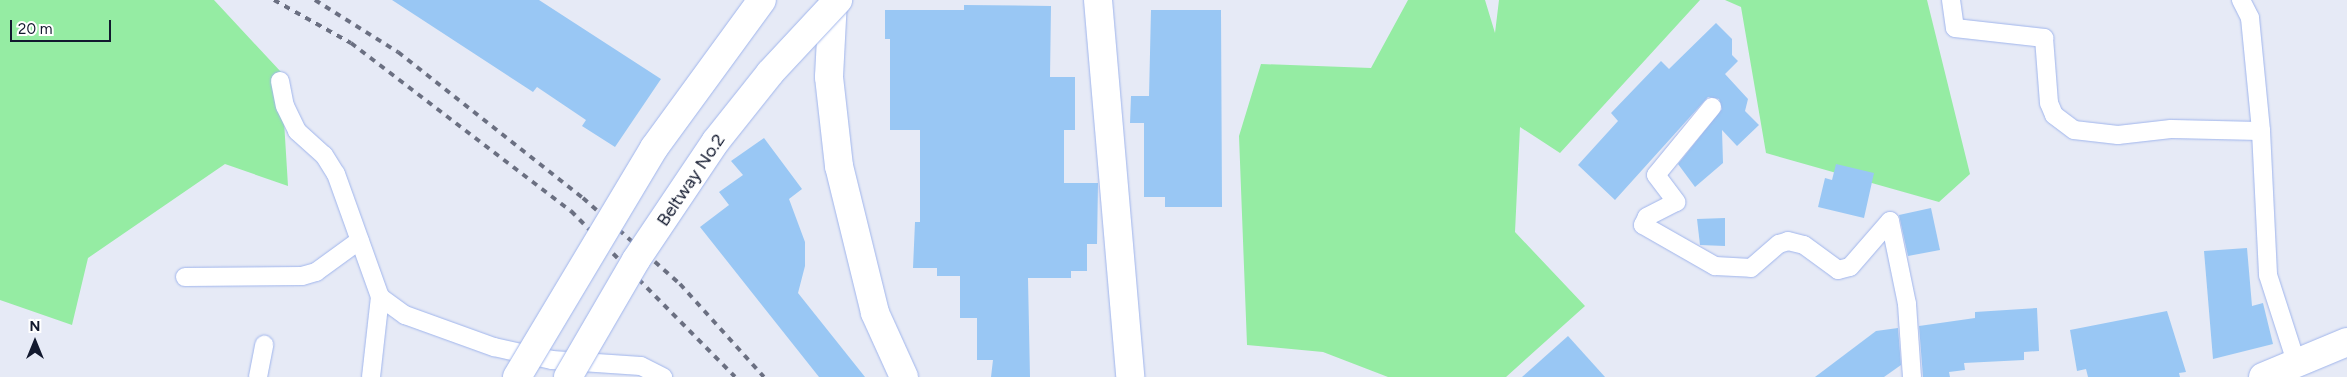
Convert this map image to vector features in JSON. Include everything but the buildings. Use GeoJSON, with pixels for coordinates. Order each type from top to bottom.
{"type":"FeatureCollection","features":[{"type":"Feature","properties":{"kind":"main road"},"geometry":{"type":"LineString","coordinates":[[517,377],[654,148],[762,0]]}},
{"type":"Feature","properties":{"kind":"main road"},"geometry":{"type":"LineString","coordinates":[[833,0],[829,77],[839,166],[875,314],[904,377]]}},
{"type":"Feature","properties":{"kind":"main road","name":"Beltway No.2"},"geometry":{"type":"LineString","coordinates":[[568,377],[636,260],[716,141],[770,73],[838,0]]}},
{"type":"Feature","properties":{"kind":"main road"},"geometry":{"type":"LineString","coordinates":[[1098,0],[1130,377]]}},
{"type":"Feature","properties":{"kind":"main road"},"geometry":{"type":"LineString","coordinates":[[2263,377],[2297,365],[2326,366],[2347,342]]}},
{"type":"Feature","properties":{"kind":"lane"},"geometry":{"type":"LineString","coordinates":[[1951,0],[1955,28],[2044,38],[2049,103],[2054,115],[2074,130],[2118,135],[2171,128],[2261,131]]}},
{"type":"Feature","properties":{"kind":"lane"},"geometry":{"type":"LineString","coordinates":[[2241,0],[2250,18],[2261,131],[2268,274],[2297,365]]}},
{"type":"Feature","properties":{"kind":"lane"},"geometry":{"type":"LineString","coordinates":[[280,81],[285,106],[297,131],[324,155],[336,174],[380,296],[371,377]]}},
{"type":"Feature","properties":{"kind":"lane"},"geometry":{"type":"LineString","coordinates":[[1712,107],[1656,175],[1676,202],[1647,217],[1643,225],[1715,266],[1751,268],[1779,244],[1788,241],[1804,245],[1838,270],[1850,267],[1890,221],[1907,304],[1912,377]]}},
{"type":"Feature","properties":{"kind":"lane"},"geometry":{"type":"LineString","coordinates":[[185,277],[302,276],[316,272],[360,240]]}},
{"type":"Feature","properties":{"kind":"lane"},"geometry":{"type":"LineString","coordinates":[[380,296],[405,315],[494,347],[552,360],[641,366],[663,377]]}},
{"type":"Feature","properties":{"kind":"lane"},"geometry":{"type":"LineString","coordinates":[[258,377],[264,345]]}},
{"type":"Feature","properties":{"kind":"green space"},"geometry":{"type":"Polygon","coordinates":[[[0,0],[214,0],[281,72],[288,186],[225,164],[88,258],[72,325],[0,300],[0,0]]]}},
{"type":"Feature","properties":{"kind":"green space"},"geometry":{"type":"Polygon","coordinates":[[[1408,0],[1485,0],[1495,33],[1499,0],[1700,0],[1560,153],[1520,127],[1515,232],[1585,306],[1506,377],[1388,377],[1323,352],[1247,345],[1239,136],[1261,64],[1371,68],[1408,0]]]}},
{"type":"Feature","properties":{"kind":"green space"},"geometry":{"type":"Polygon","coordinates":[[[1725,0],[1927,0],[1970,174],[1939,202],[1766,153],[1741,7],[1725,0]]]}},
{"type":"Feature","properties":{"kind":"railway"},"geometry":{"type":"LineString","coordinates":[[274,0],[351,43],[571,211],[735,377]]}},
{"type":"Feature","properties":{"kind":"railway"},"geometry":{"type":"LineString","coordinates":[[315,0],[398,52],[583,198],[680,284],[764,377]]}}]}
